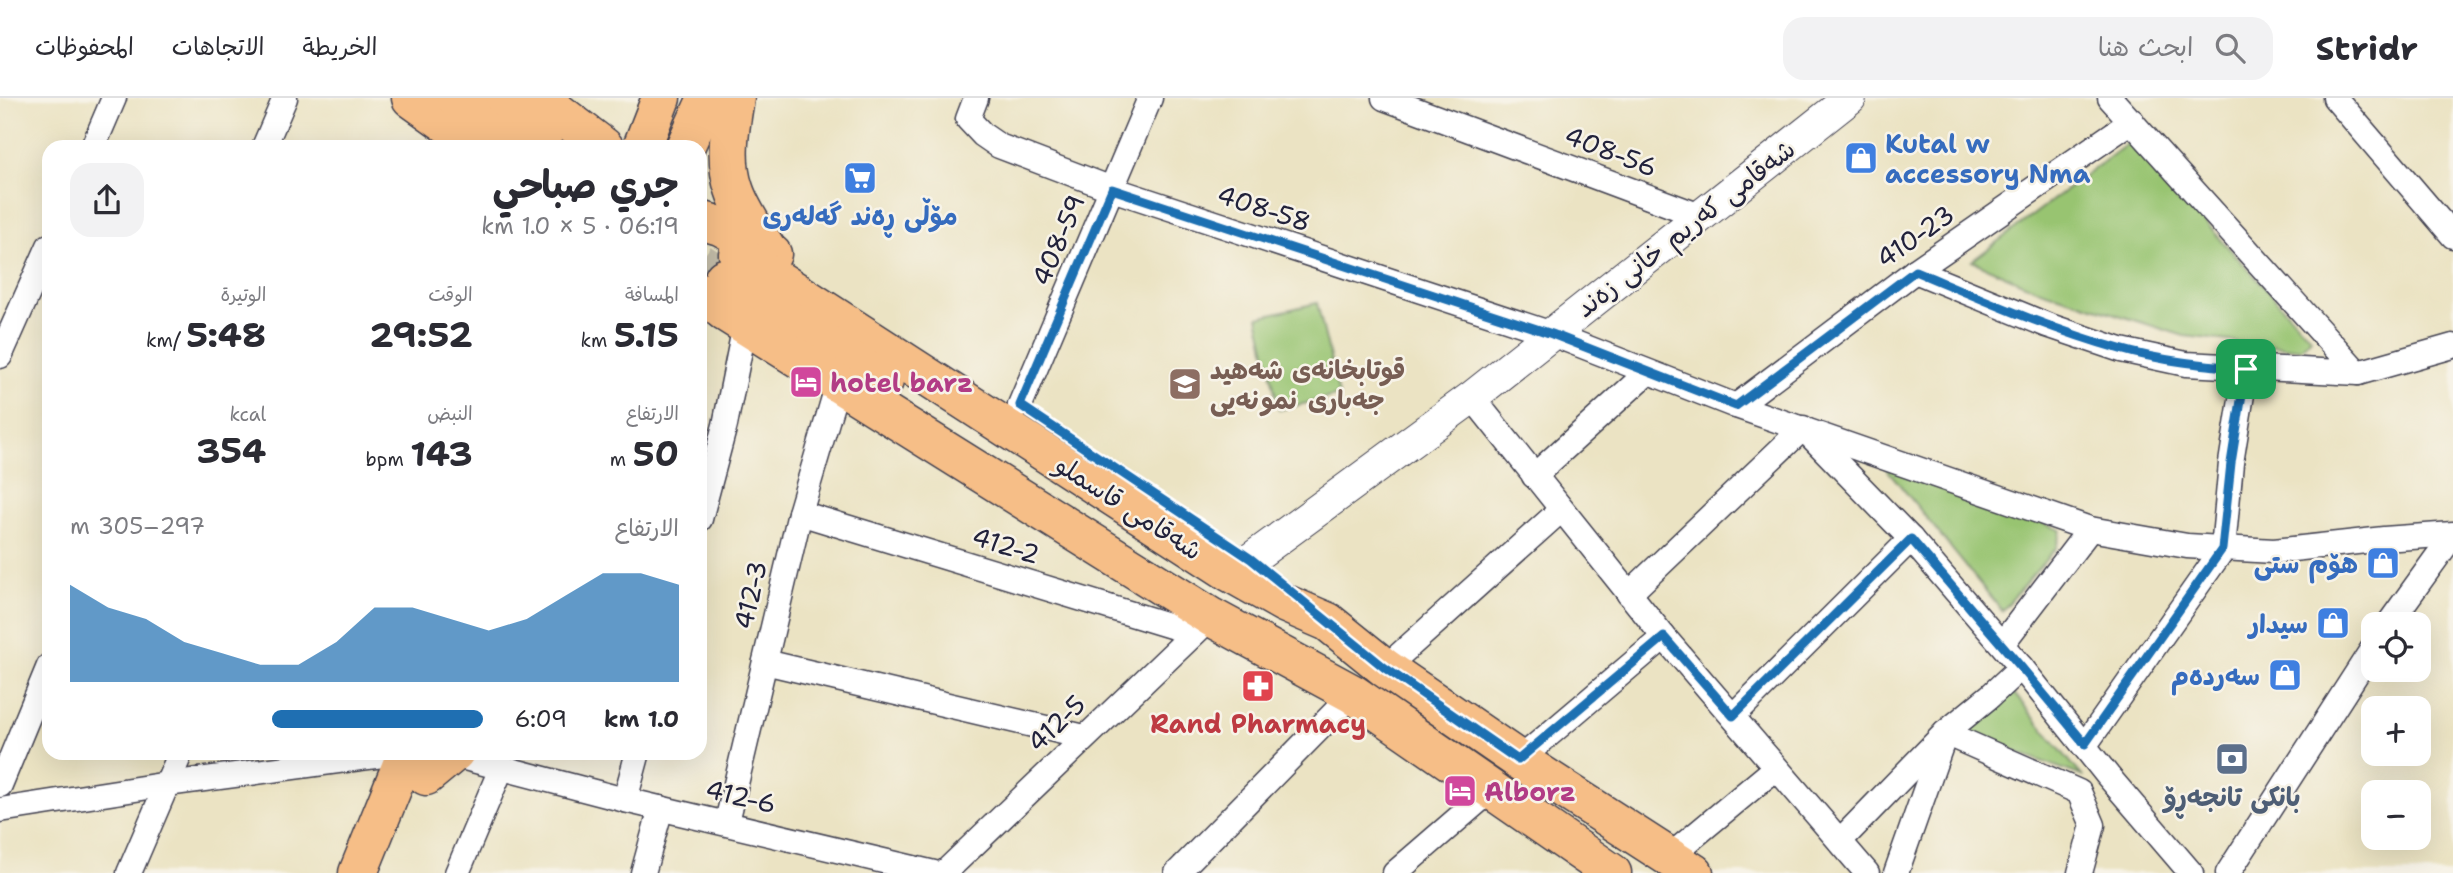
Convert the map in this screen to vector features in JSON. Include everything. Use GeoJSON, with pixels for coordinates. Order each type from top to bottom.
{"type":"FeatureCollection","features":[{"type":"Feature","properties":{"kind":"main road"},"geometry":{"type":"LineString","coordinates":[[411,98],[470,140]]}},
{"type":"Feature","properties":{"kind":"main road"},"geometry":{"type":"LineString","coordinates":[[505,98],[536,124]]}},
{"type":"Feature","properties":{"kind":"main road"},"geometry":{"type":"LineString","coordinates":[[649,140],[661,98]]}},
{"type":"Feature","properties":{"kind":"main road"},"geometry":{"type":"LineString","coordinates":[[651,140],[679,98]]}},
{"type":"Feature","properties":{"kind":"main road"},"geometry":{"type":"LineString","coordinates":[[700,140],[707,98]]}},
{"type":"Feature","properties":{"kind":"main road"},"geometry":{"type":"LineString","coordinates":[[707,144],[733,98]]}},
{"type":"Feature","properties":{"kind":"main road"},"geometry":{"type":"LineString","coordinates":[[722,271],[740,203],[733,188],[729,160],[733,98]]}},
{"type":"Feature","properties":{"kind":"main road"},"geometry":{"type":"LineString","coordinates":[[446,122],[536,124],[583,140]]}},
{"type":"Feature","properties":{"kind":"main road"},"geometry":{"type":"LineString","coordinates":[[722,271],[838,384],[1203,625],[1295,664],[1353,694],[1612,873]]}},
{"type":"Feature","properties":{"kind":"main road"},"geometry":{"type":"LineString","coordinates":[[722,271],[1020,405],[1251,559],[1328,622]]}},
{"type":"Feature","properties":{"kind":"main road","name":"شەقامی قاسملو"},"geometry":{"type":"LineString","coordinates":[[722,271],[1231,573],[1284,603],[1328,622],[1385,668],[1518,760],[1681,865]]}},
{"type":"Feature","properties":{"kind":"main road","name":"شەقامی قاسملو"},"geometry":{"type":"LineString","coordinates":[[722,271],[1197,584],[1237,613],[1295,664]]}},
{"type":"Feature","properties":{"kind":"main road"},"geometry":{"type":"LineString","coordinates":[[370,867],[420,760]]}},
{"type":"Feature","properties":{"kind":"street"},"geometry":{"type":"LineString","coordinates":[[96,140],[114,98]]}},
{"type":"Feature","properties":{"kind":"street"},"geometry":{"type":"LineString","coordinates":[[267,140],[285,98]]}},
{"type":"Feature","properties":{"kind":"street","name":"408-59"},"geometry":{"type":"LineString","coordinates":[[1020,405],[1150,98]]}},
{"type":"Feature","properties":{"kind":"street","name":"408-56"},"geometry":{"type":"LineString","coordinates":[[1384,98],[1700,216]]}},
{"type":"Feature","properties":{"kind":"street","name":"شەقامی کەریم خانی زەند"},"geometry":{"type":"LineString","coordinates":[[1251,559],[1472,397],[1850,98]]}},
{"type":"Feature","properties":{"kind":"street"},"geometry":{"type":"LineString","coordinates":[[2110,98],[2358,373]]}},
{"type":"Feature","properties":{"kind":"street"},"geometry":{"type":"LineString","coordinates":[[2335,98],[2453,236]]}},
{"type":"Feature","properties":{"kind":"street","name":"408-58"},"geometry":{"type":"LineString","coordinates":[[972,109],[984,135],[999,146],[1112,189],[1552,334],[1736,406],[2090,529],[2187,546],[2274,551],[2453,534]]}},
{"type":"Feature","properties":{"kind":"street","name":"410-23"},"geometry":{"type":"LineString","coordinates":[[1736,406],[1915,271],[2132,121]]}},
{"type":"Feature","properties":{"kind":"street"},"geometry":{"type":"LineString","coordinates":[[0,356],[7,318],[42,264]]}},
{"type":"Feature","properties":{"kind":"street"},"geometry":{"type":"LineString","coordinates":[[707,493],[725,425],[722,271]]}},
{"type":"Feature","properties":{"kind":"street"},"geometry":{"type":"LineString","coordinates":[[1915,271],[2047,325],[2121,350],[2186,364],[2358,373],[2453,346]]}},
{"type":"Feature","properties":{"kind":"street"},"geometry":{"type":"LineString","coordinates":[[2085,744],[2222,549],[2231,463],[2246,369]]}},
{"type":"Feature","properties":{"kind":"street"},"geometry":{"type":"LineString","coordinates":[[1534,476],[1647,373]]}},
{"type":"Feature","properties":{"kind":"street","name":"412-3"},"geometry":{"type":"LineString","coordinates":[[727,822],[800,513],[838,384]]}},
{"type":"Feature","properties":{"kind":"street"},"geometry":{"type":"LineString","coordinates":[[1472,397],[1664,637],[1867,873]]}},
{"type":"Feature","properties":{"kind":"street"},"geometry":{"type":"LineString","coordinates":[[1629,594],[1803,428],[1911,539],[2002,644],[2085,744],[2108,776],[2191,873]]}},
{"type":"Feature","properties":{"kind":"street"},"geometry":{"type":"LineString","coordinates":[[1385,668],[1561,510]]}},
{"type":"Feature","properties":{"kind":"street","name":"412-2"},"geometry":{"type":"LineString","coordinates":[[800,513],[1203,625]]}},
{"type":"Feature","properties":{"kind":"street"},"geometry":{"type":"LineString","coordinates":[[2002,644],[2090,529]]}},
{"type":"Feature","properties":{"kind":"street"},"geometry":{"type":"LineString","coordinates":[[2397,612],[2453,534]]}},
{"type":"Feature","properties":{"kind":"street"},"geometry":{"type":"LineString","coordinates":[[1733,716],[1911,539]]}},
{"type":"Feature","properties":{"kind":"street","name":"412-5"},"geometry":{"type":"LineString","coordinates":[[944,873],[1203,625]]}},
{"type":"Feature","properties":{"kind":"street"},"geometry":{"type":"LineString","coordinates":[[1518,760],[1664,637]]}},
{"type":"Feature","properties":{"kind":"street"},"geometry":{"type":"LineString","coordinates":[[765,662],[1084,737]]}},
{"type":"Feature","properties":{"kind":"street"},"geometry":{"type":"LineString","coordinates":[[1840,841],[1945,733],[2021,667]]}},
{"type":"Feature","properties":{"kind":"street"},"geometry":{"type":"LineString","coordinates":[[2228,873],[2361,667]]}},
{"type":"Feature","properties":{"kind":"street"},"geometry":{"type":"LineString","coordinates":[[0,785],[42,683]]}},
{"type":"Feature","properties":{"kind":"street"},"geometry":{"type":"LineString","coordinates":[[1177,873],[1353,694]]}},
{"type":"Feature","properties":{"kind":"street"},"geometry":{"type":"LineString","coordinates":[[1896,873],[1945,733]]}},
{"type":"Feature","properties":{"kind":"street"},"geometry":{"type":"LineString","coordinates":[[1945,733],[2079,792],[2093,825],[2080,873]]}},
{"type":"Feature","properties":{"kind":"street"},"geometry":{"type":"LineString","coordinates":[[129,873],[178,760]]}},
{"type":"Feature","properties":{"kind":"street"},"geometry":{"type":"LineString","coordinates":[[0,810],[168,784],[386,760]]}},
{"type":"Feature","properties":{"kind":"street","name":"412-6"},"geometry":{"type":"LineString","coordinates":[[447,760],[502,769],[934,873]]}},
{"type":"Feature","properties":{"kind":"street"},"geometry":{"type":"LineString","coordinates":[[625,800],[636,760]]}},
{"type":"Feature","properties":{"kind":"street"},"geometry":{"type":"LineString","coordinates":[[1681,865],[1776,768]]}},
{"type":"Feature","properties":{"kind":"street"},"geometry":{"type":"LineString","coordinates":[[457,873],[502,769]]}},
{"type":"Feature","properties":{"kind":"street"},"geometry":{"type":"LineString","coordinates":[[1395,873],[1491,790]]}},
{"type":"Feature","properties":{"kind":"street"},"geometry":{"type":"LineString","coordinates":[[643,873],[661,808]]}},
{"type":"Feature","properties":{"kind":"green space"},"geometry":{"type":"Polygon","coordinates":[[[2131,141],[2311,338],[2301,349],[2184,336],[2034,288],[1972,261],[2131,141]]]}},
{"type":"Feature","properties":{"kind":"green space"},"geometry":{"type":"Polygon","coordinates":[[[1317,303],[1339,395],[1279,410],[1258,317],[1317,303]]]}},
{"type":"Feature","properties":{"kind":"green space"},"geometry":{"type":"Polygon","coordinates":[[[1882,463],[2061,530],[2056,548],[2002,611],[1882,463]]]}},
{"type":"Feature","properties":{"kind":"green space"},"geometry":{"type":"Polygon","coordinates":[[[2012,691],[2082,776],[1964,733],[2012,691]]]}},
{"type":"Feature","properties":{"kind":"tunnel"},"geometry":{"type":"LineString","coordinates":[[707,267],[724,278]]}},
{"type":"Feature","properties":{"kind":"place","name":"Kutal w accessory Nma"},"geometry":{"type":"Point","coordinates":[1861,158]}},
{"type":"Feature","properties":{"kind":"place","name":"مۆڵی ڕەند گەلەری"},"geometry":{"type":"Point","coordinates":[860,178]}},
{"type":"Feature","properties":{"kind":"place","name":"hotel barz"},"geometry":{"type":"Point","coordinates":[806,382]}},
{"type":"Feature","properties":{"kind":"place","name":"قوتابخانەی شەهید جەباری نمونەیی"},"geometry":{"type":"Point","coordinates":[1185,384]}},
{"type":"Feature","properties":{"kind":"place","name":"هۆم ستی"},"geometry":{"type":"Point","coordinates":[2383,563]}},
{"type":"Feature","properties":{"kind":"place","name":"سیدار"},"geometry":{"type":"Point","coordinates":[2333,623]}},
{"type":"Feature","properties":{"kind":"place","name":"سەردەم"},"geometry":{"type":"Point","coordinates":[2285,675]}},
{"type":"Feature","properties":{"kind":"place","name":"Rand Pharmacy"},"geometry":{"type":"Point","coordinates":[1258,686]}},
{"type":"Feature","properties":{"kind":"place","name":"بانکی تانجەڕۆ"},"geometry":{"type":"Point","coordinates":[2232,759]}},
{"type":"Feature","properties":{"kind":"place","name":"Alborz"},"geometry":{"type":"Point","coordinates":[1460,791]}},
{"type":"Feature","properties":{"kind":"route"},"geometry":{"type":"LineString","coordinates":[[1112,189],[1552,334],[1736,406],[1915,271],[2047,325],[2121,350],[2186,364],[2246,369],[2231,463],[2222,549],[2085,744],[1911,539],[1733,716],[1664,637],[1518,760],[1385,668],[1251,559],[1020,405],[1112,189]]}}]}
